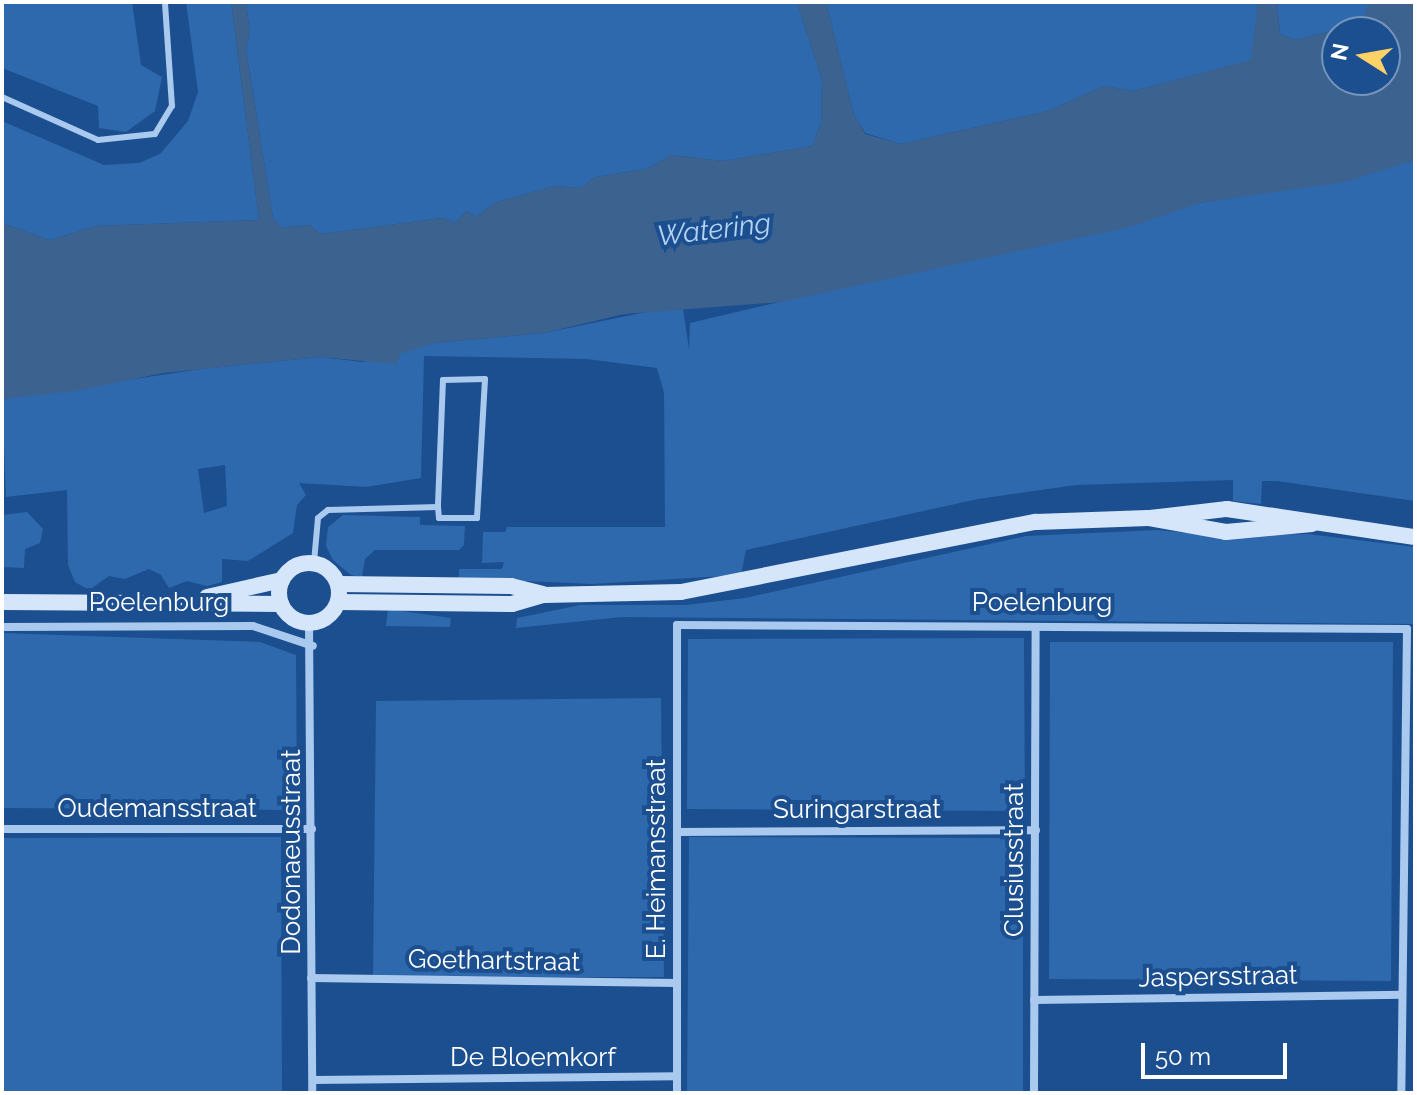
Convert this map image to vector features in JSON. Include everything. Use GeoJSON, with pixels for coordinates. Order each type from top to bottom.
{"type":"FeatureCollection","features":[{"type":"Feature","properties":{"kind":"street"},"geometry":{"type":"LineString","coordinates":[[339,602],[512,604],[544,595],[681,592],[1036,522],[1148,518],[1227,509],[1415,537]]}},
{"type":"Feature","properties":{"kind":"street"},"geometry":{"type":"LineString","coordinates":[[314,562],[329,569],[339,584],[339,602],[330,615],[309,623],[293,619],[281,604],[282,580],[295,566],[314,562]]}},
{"type":"Feature","properties":{"kind":"street","name":"Poelenburg"},"geometry":{"type":"LineString","coordinates":[[194,601],[282,580]]}},
{"type":"Feature","properties":{"kind":"street"},"geometry":{"type":"LineString","coordinates":[[339,584],[511,586],[544,595]]}},
{"type":"Feature","properties":{"kind":"street","name":"Poelenburg"},"geometry":{"type":"LineString","coordinates":[[2,602],[281,604]]}},
{"type":"Feature","properties":{"kind":"street","name":"Dodonaeusstraat"},"geometry":{"type":"LineString","coordinates":[[309,623],[313,646],[312,1093]]}},
{"type":"Feature","properties":{"kind":"street","name":"Poelenburg"},"geometry":{"type":"LineString","coordinates":[[677,625],[1407,629],[1404,838]]}},
{"type":"Feature","properties":{"kind":"street","name":"E. Heimansstraat"},"geometry":{"type":"LineString","coordinates":[[677,625],[677,1093]]}},
{"type":"Feature","properties":{"kind":"street","name":"Poelenburg"},"geometry":{"type":"LineString","coordinates":[[2,627],[253,626],[313,646]]}},
{"type":"Feature","properties":{"kind":"street","name":"Clusiusstraat"},"geometry":{"type":"LineString","coordinates":[[1034,1093],[1036,627]]}},
{"type":"Feature","properties":{"kind":"street","name":"Oudemansstraat"},"geometry":{"type":"LineString","coordinates":[[2,829],[312,829]]}},
{"type":"Feature","properties":{"kind":"street","name":"Suringarstraat"},"geometry":{"type":"LineString","coordinates":[[678,832],[1036,830]]}},
{"type":"Feature","properties":{"kind":"street"},"geometry":{"type":"LineString","coordinates":[[1401,1093],[1404,838],[1415,838]]}},
{"type":"Feature","properties":{"kind":"street","name":"Goethartstraat"},"geometry":{"type":"LineString","coordinates":[[311,978],[677,983]]}},
{"type":"Feature","properties":{"kind":"street","name":"Jaspersstraat"},"geometry":{"type":"LineString","coordinates":[[1034,1000],[1402,995]]}},
{"type":"Feature","properties":{"kind":"street","name":"De Bloemkorf"},"geometry":{"type":"LineString","coordinates":[[313,1080],[677,1076]]}},
{"type":"Feature","properties":{"kind":"lane"},"geometry":{"type":"LineString","coordinates":[[2,97],[98,140],[155,134],[172,106],[165,2]]}},
{"type":"Feature","properties":{"kind":"lane"},"geometry":{"type":"LineString","coordinates":[[485,379],[477,518],[439,518],[438,507],[443,380],[485,379]]}},
{"type":"Feature","properties":{"kind":"lane"},"geometry":{"type":"LineString","coordinates":[[314,562],[318,518],[328,510],[438,507]]}},
{"type":"Feature","properties":{"kind":"shaded area"},"geometry":{"type":"Polygon","coordinates":[[[2,2],[132,2],[141,65],[162,77],[155,111],[126,132],[99,128],[98,106],[2,68],[2,2]]]}},
{"type":"Feature","properties":{"kind":"shaded area"},"geometry":{"type":"Polygon","coordinates":[[[186,2],[231,2],[259,220],[96,226],[50,240],[2,223],[2,121],[104,165],[139,163],[160,154],[188,121],[198,92],[186,2]]]}},
{"type":"Feature","properties":{"kind":"shaded area"},"geometry":{"type":"Polygon","coordinates":[[[246,2],[797,2],[822,80],[821,123],[812,146],[723,161],[671,155],[646,169],[595,177],[581,188],[554,186],[497,202],[475,217],[467,211],[455,223],[442,218],[321,234],[309,225],[282,228],[273,218],[246,49],[250,33],[246,2]]]}},
{"type":"Feature","properties":{"kind":"shaded area"},"geometry":{"type":"Polygon","coordinates":[[[826,2],[1258,2],[1252,60],[1134,91],[1104,86],[1048,111],[901,144],[865,133],[854,115],[826,2]]]}},
{"type":"Feature","properties":{"kind":"shaded area"},"geometry":{"type":"Polygon","coordinates":[[[1277,2],[1368,2],[1370,9],[1366,16],[1321,16],[1321,34],[1296,40],[1280,34],[1277,2]]]}},
{"type":"Feature","properties":{"kind":"shaded area"},"geometry":{"type":"Polygon","coordinates":[[[1415,160],[1415,501],[1277,481],[1262,481],[1261,504],[1233,501],[1233,480],[1076,485],[978,499],[746,550],[741,575],[592,584],[459,578],[459,569],[502,569],[504,562],[482,563],[483,532],[505,532],[507,527],[665,527],[664,393],[657,368],[587,359],[424,356],[421,478],[366,487],[299,483],[306,495],[297,505],[293,533],[248,561],[222,559],[222,582],[207,586],[187,581],[169,588],[161,575],[149,569],[125,579],[109,576],[89,590],[75,582],[68,565],[67,490],[6,497],[2,399],[201,369],[320,357],[363,362],[434,343],[544,333],[656,310],[683,309],[689,349],[690,323],[1199,203],[1321,184],[1415,160]],[[225,465],[198,469],[204,513],[227,506],[225,465]]]}},
{"type":"Feature","properties":{"kind":"shaded area"},"geometry":{"type":"Polygon","coordinates":[[[27,512],[43,529],[40,543],[25,549],[24,568],[2,567],[2,515],[27,512]]]}},
{"type":"Feature","properties":{"kind":"shaded area"},"geometry":{"type":"Polygon","coordinates":[[[343,515],[420,517],[420,525],[465,526],[464,545],[459,550],[375,550],[365,559],[362,577],[351,575],[333,560],[326,546],[328,527],[343,515]]]}},
{"type":"Feature","properties":{"kind":"shaded area"},"geometry":{"type":"Polygon","coordinates":[[[1157,530],[1218,536],[1308,534],[1415,547],[1415,624],[622,617],[516,628],[517,618],[580,605],[686,605],[745,598],[1026,536],[1157,530]]]}},
{"type":"Feature","properties":{"kind":"shaded area"},"geometry":{"type":"Polygon","coordinates":[[[388,609],[451,618],[450,627],[386,626],[388,609]]]}},
{"type":"Feature","properties":{"kind":"shaded area"},"geometry":{"type":"Polygon","coordinates":[[[2,633],[260,642],[296,655],[297,810],[2,808],[2,633]]]}},
{"type":"Feature","properties":{"kind":"shaded area"},"geometry":{"type":"Polygon","coordinates":[[[1024,638],[1025,811],[687,809],[688,639],[1024,638]]]}},
{"type":"Feature","properties":{"kind":"shaded area"},"geometry":{"type":"Polygon","coordinates":[[[1050,642],[1393,642],[1391,981],[1049,979],[1050,642]]]}},
{"type":"Feature","properties":{"kind":"shaded area"},"geometry":{"type":"Polygon","coordinates":[[[661,698],[664,977],[373,977],[376,701],[661,698]]]}},
{"type":"Feature","properties":{"kind":"shaded area"},"geometry":{"type":"Polygon","coordinates":[[[281,837],[282,1093],[2,1093],[2,838],[281,837]]]}},
{"type":"Feature","properties":{"kind":"shaded area"},"geometry":{"type":"Polygon","coordinates":[[[689,837],[1023,838],[1023,1093],[687,1093],[689,837]]]}},
{"type":"Feature","properties":{"kind":"water","name":"Watering"},"geometry":{"type":"Polygon","coordinates":[[[231,2],[246,2],[250,33],[246,49],[273,218],[282,228],[309,225],[321,234],[442,218],[455,223],[467,211],[475,217],[497,202],[554,186],[581,188],[595,177],[646,169],[671,155],[723,161],[812,146],[821,123],[822,80],[797,2],[826,2],[854,115],[865,134],[901,144],[1048,111],[1104,86],[1134,91],[1251,60],[1258,2],[1277,2],[1280,34],[1296,40],[1321,34],[1321,96],[1401,96],[1401,16],[1365,16],[1368,2],[1413,2],[1415,160],[1345,182],[1199,203],[1130,227],[781,302],[624,314],[544,333],[434,343],[400,354],[397,364],[320,357],[163,373],[76,391],[2,399],[2,223],[50,240],[96,226],[259,220],[231,2]]]}}]}
